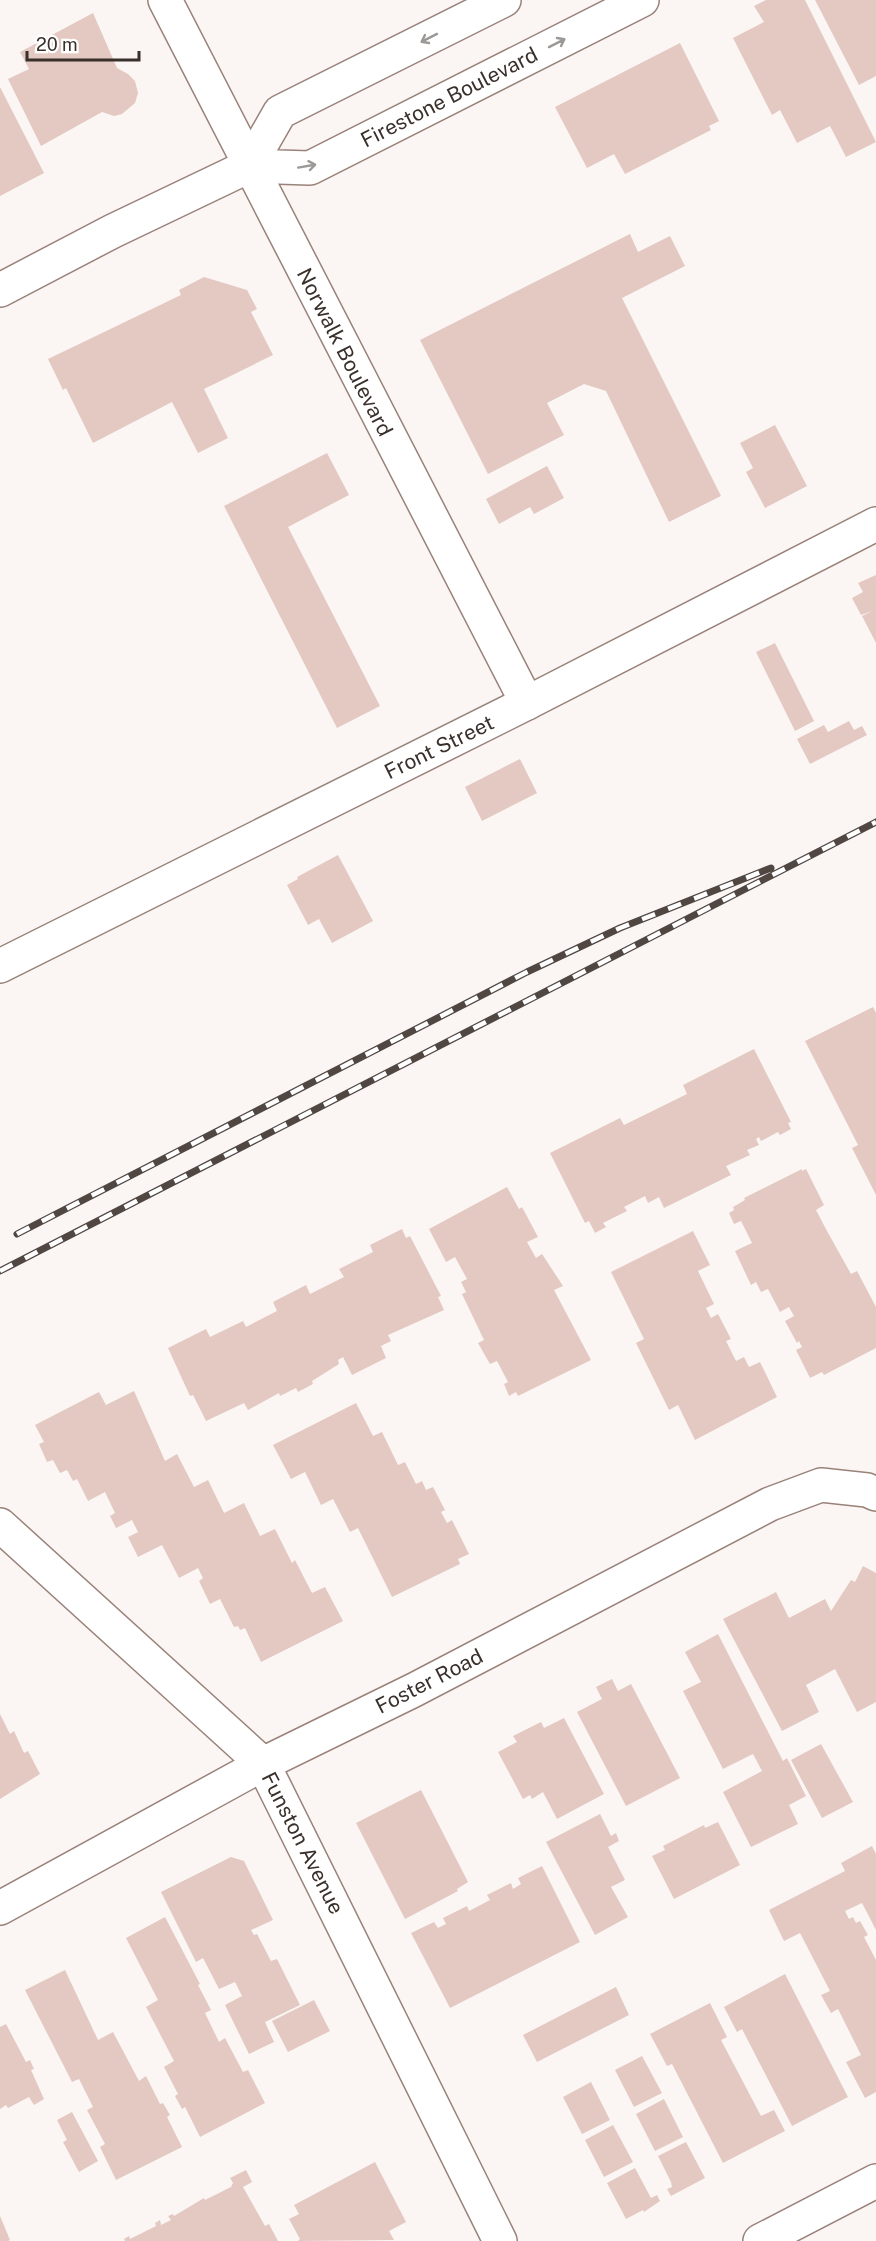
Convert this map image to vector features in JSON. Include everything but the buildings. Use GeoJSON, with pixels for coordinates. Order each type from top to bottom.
{"type":"FeatureCollection","features":[{"type":"Feature","properties":{"kind":"street","name":"Norwalk Boulevard"},"geometry":{"type":"LineString","coordinates":[[165,0],[527,703]]}},
{"type":"Feature","properties":{"kind":"street"},"geometry":{"type":"LineString","coordinates":[[249,166],[280,112],[504,0]]}},
{"type":"Feature","properties":{"kind":"street","name":"Firestone Boulevard"},"geometry":{"type":"LineString","coordinates":[[0,290],[113,231],[249,166],[310,168],[642,0]]}},
{"type":"Feature","properties":{"kind":"street","name":"Front Street"},"geometry":{"type":"LineString","coordinates":[[0,966],[527,703],[876,524]]}},
{"type":"Feature","properties":{"kind":"street","name":"Foster Road"},"geometry":{"type":"LineString","coordinates":[[0,1908],[263,1764],[414,1690],[770,1504],[821,1485],[872,1492]]}},
{"type":"Feature","properties":{"kind":"street","name":"Funston Avenue"},"geometry":{"type":"LineString","coordinates":[[0,1525],[263,1764],[500,2241]]}},
{"type":"Feature","properties":{"kind":"street"},"geometry":{"type":"LineString","coordinates":[[760,2241],[876,2181]]}},
{"type":"Feature","properties":{"kind":"railway"},"geometry":{"type":"LineString","coordinates":[[0,1271],[876,822]]}},
{"type":"Feature","properties":{"kind":"railway"},"geometry":{"type":"LineString","coordinates":[[17,1234],[527,972],[620,928],[771,868]]}}]}
